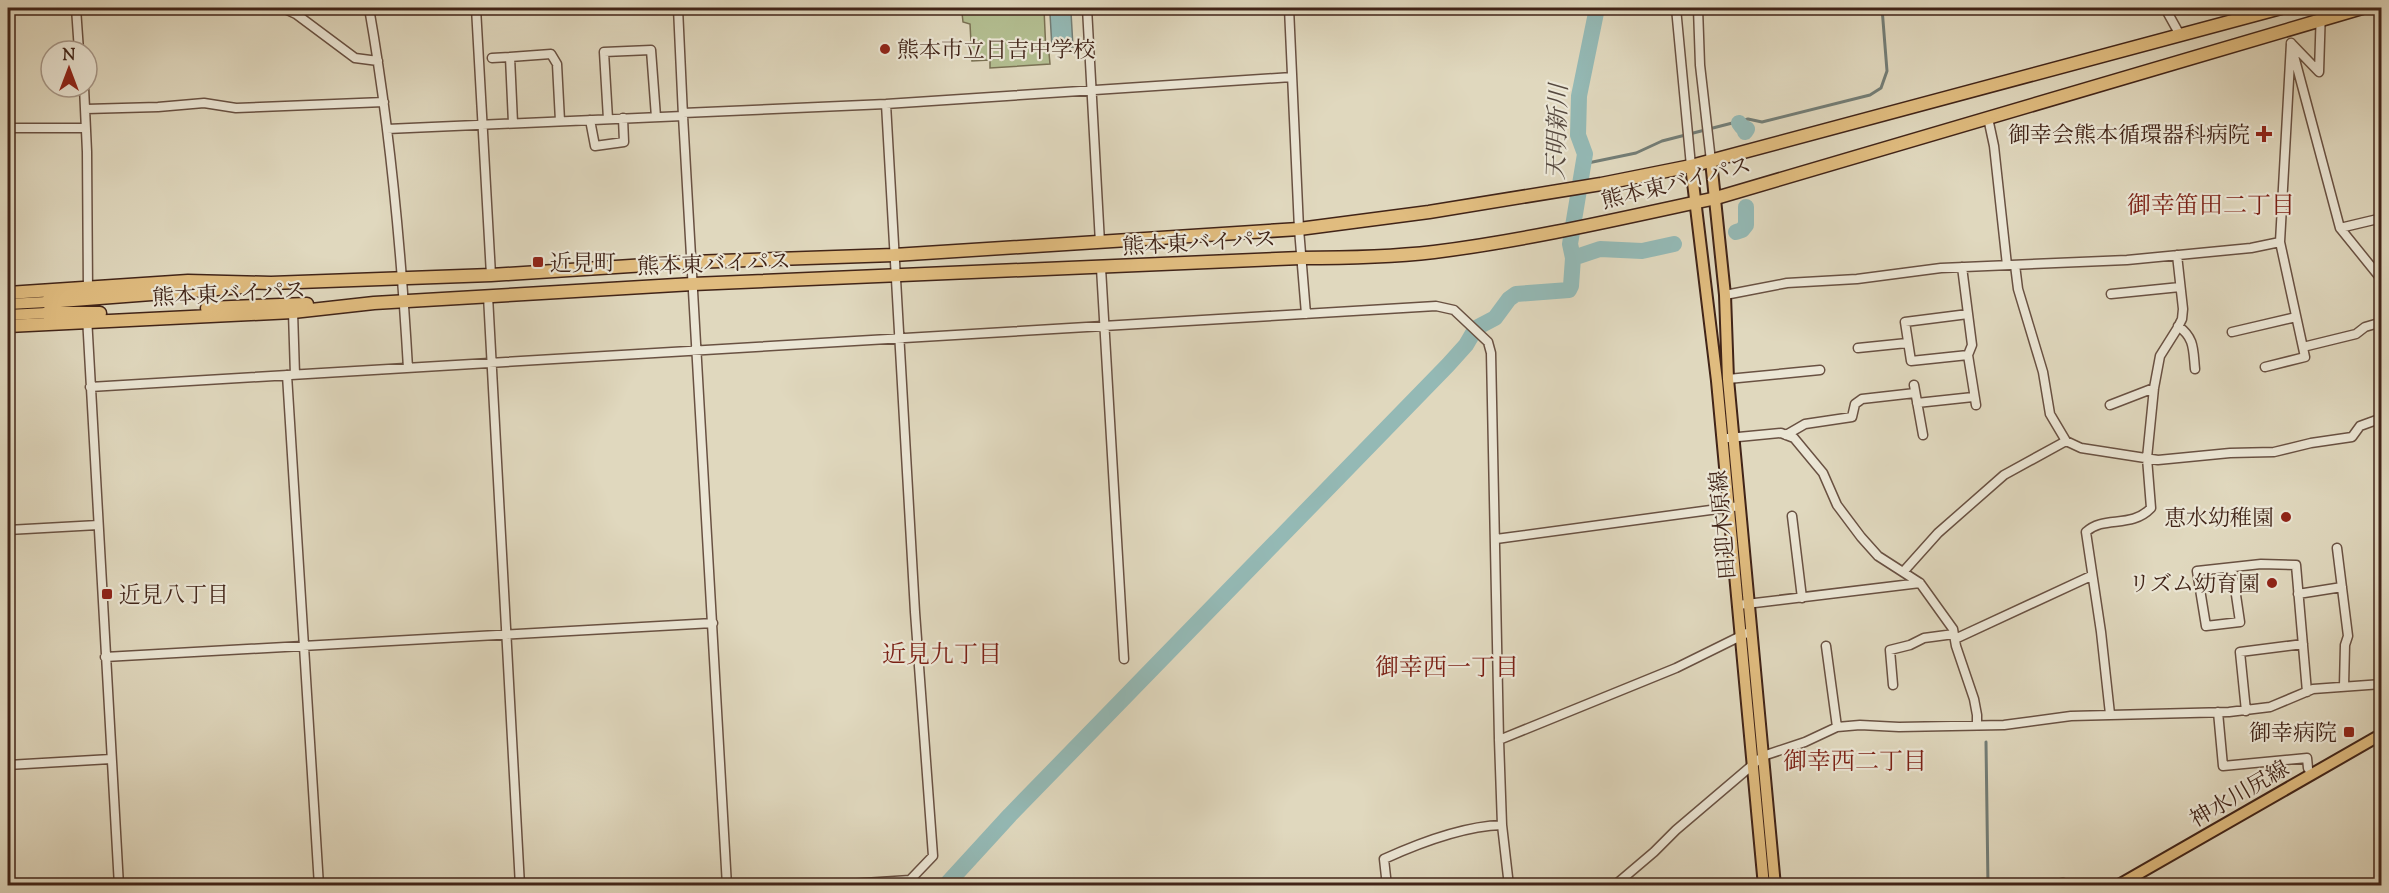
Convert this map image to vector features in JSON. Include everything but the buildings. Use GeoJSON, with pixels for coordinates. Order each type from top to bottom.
{"type":"FeatureCollection","features":[{"type":"Feature","properties":{"kind":"highway","name":"熊本東バイパス"},"geometry":{"type":"LineString","coordinates":[[8,293],[188,281],[271,283],[491,275],[692,262],[894,255],[1299,229],[1429,212],[1601,184],[1690,166],[2282,8]]}},
{"type":"Feature","properties":{"kind":"highway","name":"熊本東バイパス"},"geometry":{"type":"LineString","coordinates":[[8,326],[87,318],[293,312],[374,303],[693,284],[1301,258],[1358,258],[1434,252],[1610,221],[1716,198],[1988,118],[2321,14],[2362,8]]}},
{"type":"Feature","properties":{"kind":"highway"},"geometry":{"type":"LineString","coordinates":[[47,308],[87,299],[230,289],[271,283]]}},
{"type":"Feature","properties":{"kind":"highway"},"geometry":{"type":"LineString","coordinates":[[47,308],[87,318],[291,304],[374,303]]}},
{"type":"Feature","properties":{"kind":"main road","name":"田迎木原線"},"geometry":{"type":"LineString","coordinates":[[1711,161],[1725,295],[1728,438]]}},
{"type":"Feature","properties":{"kind":"main road","name":"田迎木原線"},"geometry":{"type":"LineString","coordinates":[[1690,166],[1728,438],[1743,605],[1740,635],[1764,885]]}},
{"type":"Feature","properties":{"kind":"main road"},"geometry":{"type":"LineString","coordinates":[[8,304],[47,308]]}},
{"type":"Feature","properties":{"kind":"main road"},"geometry":{"type":"LineString","coordinates":[[8,315],[47,308]]}},
{"type":"Feature","properties":{"kind":"main road","name":"田迎木原線"},"geometry":{"type":"LineString","coordinates":[[1743,605],[1751,631],[1775,885]]}},
{"type":"Feature","properties":{"kind":"main road","name":"神水川尻線"},"geometry":{"type":"LineString","coordinates":[[2117,885],[2382,734]]}},
{"type":"Feature","properties":{"kind":"street"},"geometry":{"type":"LineString","coordinates":[[76,8],[78,39]]}},
{"type":"Feature","properties":{"kind":"street"},"geometry":{"type":"LineString","coordinates":[[283,8],[296,14],[355,58],[378,61]]}},
{"type":"Feature","properties":{"kind":"street"},"geometry":{"type":"LineString","coordinates":[[369,8],[387,129],[403,278],[408,368]]}},
{"type":"Feature","properties":{"kind":"street"},"geometry":{"type":"LineString","coordinates":[[476,8],[491,275]]}},
{"type":"Feature","properties":{"kind":"street"},"geometry":{"type":"LineString","coordinates":[[678,8],[727,885]]}},
{"type":"Feature","properties":{"kind":"street"},"geometry":{"type":"LineString","coordinates":[[1087,8],[1100,243]]}},
{"type":"Feature","properties":{"kind":"street"},"geometry":{"type":"LineString","coordinates":[[1289,8],[1299,229],[1306,314]]}},
{"type":"Feature","properties":{"kind":"street"},"geometry":{"type":"LineString","coordinates":[[1676,8],[1690,166]]}},
{"type":"Feature","properties":{"kind":"street"},"geometry":{"type":"LineString","coordinates":[[1698,8],[1700,65],[1711,161]]}},
{"type":"Feature","properties":{"kind":"street"},"geometry":{"type":"LineString","coordinates":[[2164,8],[2180,35]]}},
{"type":"Feature","properties":{"kind":"street"},"geometry":{"type":"LineString","coordinates":[[2291,43],[2319,72],[2321,14]]}},
{"type":"Feature","properties":{"kind":"street"},"geometry":{"type":"LineString","coordinates":[[2291,43],[2340,228],[2382,280]]}},
{"type":"Feature","properties":{"kind":"street"},"geometry":{"type":"LineString","coordinates":[[2265,367],[2306,357],[2280,242],[2291,43]]}},
{"type":"Feature","properties":{"kind":"street"},"geometry":{"type":"LineString","coordinates":[[608,119],[604,52],[651,50],[656,117]]}},
{"type":"Feature","properties":{"kind":"street"},"geometry":{"type":"LineString","coordinates":[[492,58],[551,54],[557,64],[560,121]]}},
{"type":"Feature","properties":{"kind":"street"},"geometry":{"type":"LineString","coordinates":[[510,57],[513,123]]}},
{"type":"Feature","properties":{"kind":"street"},"geometry":{"type":"LineString","coordinates":[[387,129],[886,104],[1292,77]]}},
{"type":"Feature","properties":{"kind":"street"},"geometry":{"type":"LineString","coordinates":[[85,99],[87,318],[119,885]]}},
{"type":"Feature","properties":{"kind":"street"},"geometry":{"type":"LineString","coordinates":[[86,109],[204,103],[237,108],[384,102]]}},
{"type":"Feature","properties":{"kind":"street"},"geometry":{"type":"LineString","coordinates":[[818,885],[910,880],[933,856],[916,624],[886,104]]}},
{"type":"Feature","properties":{"kind":"street"},"geometry":{"type":"LineString","coordinates":[[590,120],[595,146],[624,142],[623,118]]}},
{"type":"Feature","properties":{"kind":"street"},"geometry":{"type":"LineString","coordinates":[[1988,118],[2011,265],[2043,372],[2050,414],[2066,441],[2081,448],[2158,460],[2230,453],[2274,452],[2311,443],[2352,437],[2360,426],[2382,418]]}},
{"type":"Feature","properties":{"kind":"street"},"geometry":{"type":"LineString","coordinates":[[8,128],[85,129]]}},
{"type":"Feature","properties":{"kind":"street"},"geometry":{"type":"LineString","coordinates":[[2340,228],[2382,218]]}},
{"type":"Feature","properties":{"kind":"street"},"geometry":{"type":"LineString","coordinates":[[1725,295],[1787,283],[1857,279],[1962,267],[2127,260],[2252,248],[2280,242]]}},
{"type":"Feature","properties":{"kind":"street"},"geometry":{"type":"LineString","coordinates":[[2110,714],[2086,532],[2093,526],[2135,520],[2143,517],[2151,508],[2147,458],[2154,388],[2160,356],[2178,326],[2183,309],[2177,255]]}},
{"type":"Feature","properties":{"kind":"street"},"geometry":{"type":"LineString","coordinates":[[1917,403],[1974,401],[1968,355],[1972,345],[1962,267]]}},
{"type":"Feature","properties":{"kind":"street"},"geometry":{"type":"LineString","coordinates":[[1101,268],[1124,658]]}},
{"type":"Feature","properties":{"kind":"street"},"geometry":{"type":"LineString","coordinates":[[2111,294],[2180,287]]}},
{"type":"Feature","properties":{"kind":"street"},"geometry":{"type":"LineString","coordinates":[[488,296],[520,885]]}},
{"type":"Feature","properties":{"kind":"street"},"geometry":{"type":"LineString","coordinates":[[90,387],[1436,306],[1454,310],[1488,342],[1491,357],[1499,740],[1502,825],[1509,885]]}},
{"type":"Feature","properties":{"kind":"street"},"geometry":{"type":"LineString","coordinates":[[293,312],[291,375],[319,885]]}},
{"type":"Feature","properties":{"kind":"street"},"geometry":{"type":"LineString","coordinates":[[1968,314],[1905,322],[1911,361],[1968,355]]}},
{"type":"Feature","properties":{"kind":"street"},"geometry":{"type":"LineString","coordinates":[[2232,332],[2296,316]]}},
{"type":"Feature","properties":{"kind":"street"},"geometry":{"type":"LineString","coordinates":[[2303,347],[2356,334],[2365,327],[2382,322]]}},
{"type":"Feature","properties":{"kind":"street"},"geometry":{"type":"LineString","coordinates":[[2178,326],[2192,339],[2195,369]]}},
{"type":"Feature","properties":{"kind":"street"},"geometry":{"type":"LineString","coordinates":[[1857,348],[1907,343]]}},
{"type":"Feature","properties":{"kind":"street"},"geometry":{"type":"LineString","coordinates":[[1728,379],[1820,370]]}},
{"type":"Feature","properties":{"kind":"street"},"geometry":{"type":"LineString","coordinates":[[2110,405],[2154,388]]}},
{"type":"Feature","properties":{"kind":"street"},"geometry":{"type":"LineString","coordinates":[[1786,435],[1805,424],[1852,417],[1855,404],[1862,399],[1914,389],[1923,435]]}},
{"type":"Feature","properties":{"kind":"street"},"geometry":{"type":"LineString","coordinates":[[1728,438],[1781,433],[1794,438],[1823,473],[1837,505],[1861,537],[1878,556],[1920,583],[1953,628],[1974,699],[1977,725]]}},
{"type":"Feature","properties":{"kind":"street"},"geometry":{"type":"LineString","coordinates":[[1904,571],[1938,533],[2004,475],[2066,441]]}},
{"type":"Feature","properties":{"kind":"street"},"geometry":{"type":"LineString","coordinates":[[1496,539],[1735,507]]}},
{"type":"Feature","properties":{"kind":"street"},"geometry":{"type":"LineString","coordinates":[[1792,516],[1802,598]]}},
{"type":"Feature","properties":{"kind":"street"},"geometry":{"type":"LineString","coordinates":[[8,530],[98,525]]}},
{"type":"Feature","properties":{"kind":"street"},"geometry":{"type":"LineString","coordinates":[[2337,548],[2348,636],[2345,645],[2344,686]]}},
{"type":"Feature","properties":{"kind":"street"},"geometry":{"type":"LineString","coordinates":[[2381,555],[2382,559]]}},
{"type":"Feature","properties":{"kind":"street"},"geometry":{"type":"LineString","coordinates":[[2232,568],[2240,622],[2206,626],[2197,571],[2261,564],[2296,565],[2307,692]]}},
{"type":"Feature","properties":{"kind":"street"},"geometry":{"type":"LineString","coordinates":[[1893,685],[1890,650],[1910,645],[1924,638],[1954,636],[2091,576]]}},
{"type":"Feature","properties":{"kind":"street"},"geometry":{"type":"LineString","coordinates":[[1743,605],[1920,583]]}},
{"type":"Feature","properties":{"kind":"street"},"geometry":{"type":"LineString","coordinates":[[2298,594],[2342,587]]}},
{"type":"Feature","properties":{"kind":"street"},"geometry":{"type":"LineString","coordinates":[[105,657],[713,623]]}},
{"type":"Feature","properties":{"kind":"street"},"geometry":{"type":"LineString","coordinates":[[1499,740],[1676,668],[1751,631]]}},
{"type":"Feature","properties":{"kind":"street"},"geometry":{"type":"LineString","coordinates":[[2246,711],[2240,652],[2303,644]]}},
{"type":"Feature","properties":{"kind":"street"},"geometry":{"type":"LineString","coordinates":[[1826,646],[1837,727]]}},
{"type":"Feature","properties":{"kind":"street"},"geometry":{"type":"LineString","coordinates":[[1614,885],[1763,756],[1805,742],[1837,727],[2004,725],[2071,716],[2246,711],[2270,707],[2307,692],[2344,686],[2382,684]]}},
{"type":"Feature","properties":{"kind":"street"},"geometry":{"type":"LineString","coordinates":[[2218,712],[2223,766],[2307,758],[2308,768]]}},
{"type":"Feature","properties":{"kind":"street"},"geometry":{"type":"LineString","coordinates":[[8,765],[111,759]]}},
{"type":"Feature","properties":{"kind":"street"},"geometry":{"type":"LineString","coordinates":[[1387,885],[1384,859],[1451,835],[1487,825],[1502,825]]}},
{"type":"Feature","properties":{"kind":"street"},"geometry":{"type":"LineString","coordinates":[[8,868],[9,885]]}},
{"type":"Feature","properties":{"kind":"street"},"geometry":{"type":"LineString","coordinates":[[2046,885],[2063,883],[2064,885]]}},
{"type":"Feature","properties":{"kind":"green space"},"geometry":{"type":"Polygon","coordinates":[[[1044,9],[1046,53],[1049,53],[1050,64],[990,68],[990,60],[972,61],[970,24],[963,22],[962,13],[1044,9]]]}},
{"type":"Feature","properties":{"kind":"water"},"geometry":{"type":"Polygon","coordinates":[[[1071,12],[1073,47],[1052,48],[1050,14],[1071,12]]]}},
{"type":"Feature","properties":{"kind":"waterway","name":"天明新川"},"geometry":{"type":"LineString","coordinates":[[1573,258],[1570,244],[1585,154],[1578,135],[1579,96],[1597,8]]}},
{"type":"Feature","properties":{"kind":"waterway"},"geometry":{"type":"LineString","coordinates":[[1583,164],[1636,153],[1662,141],[1748,119],[1762,122],[1870,95],[1881,88],[1887,71],[1882,8]]}},
{"type":"Feature","properties":{"kind":"waterway"},"geometry":{"type":"LineString","coordinates":[[1739,123],[1747,129],[1745,132]]}},
{"type":"Feature","properties":{"kind":"waterway"},"geometry":{"type":"LineString","coordinates":[[1736,232],[1742,230],[1746,225],[1746,207]]}},
{"type":"Feature","properties":{"kind":"waterway"},"geometry":{"type":"LineString","coordinates":[[945,886],[1010,815],[1448,365],[1466,345],[1476,328],[1495,318],[1509,299],[1516,294],[1569,290],[1573,258],[1600,249],[1642,251],[1674,244]]}},
{"type":"Feature","properties":{"kind":"waterway"},"geometry":{"type":"LineString","coordinates":[[1986,742],[1988,886]]}},
{"type":"Feature","properties":{"kind":"place","name":"熊本市立日吉中学校"},"geometry":{"type":"Point","coordinates":[885,49]}},
{"type":"Feature","properties":{"kind":"place","name":"御幸会熊本循環器科病院"},"geometry":{"type":"Point","coordinates":[2264,134]}},
{"type":"Feature","properties":{"kind":"place","name":"近見町"},"geometry":{"type":"Point","coordinates":[538,262]}},
{"type":"Feature","properties":{"kind":"place","name":"恵水幼稚園"},"geometry":{"type":"Point","coordinates":[2286,517]}},
{"type":"Feature","properties":{"kind":"place","name":"リズム幼育園"},"geometry":{"type":"Point","coordinates":[2272,583]}},
{"type":"Feature","properties":{"kind":"place","name":"近見八丁目"},"geometry":{"type":"Point","coordinates":[107,594]}},
{"type":"Feature","properties":{"kind":"place","name":"御幸病院"},"geometry":{"type":"Point","coordinates":[2349,732]}},
{"type":"Feature","properties":{"kind":"district","name":"御幸笛田二丁目"},"geometry":{"type":"Point","coordinates":[2211,205]}},
{"type":"Feature","properties":{"kind":"district","name":"近見九丁目"},"geometry":{"type":"Point","coordinates":[942,654]}},
{"type":"Feature","properties":{"kind":"district","name":"御幸西一丁目"},"geometry":{"type":"Point","coordinates":[1447,667]}},
{"type":"Feature","properties":{"kind":"district","name":"御幸西二丁目"},"geometry":{"type":"Point","coordinates":[1855,761]}}]}
